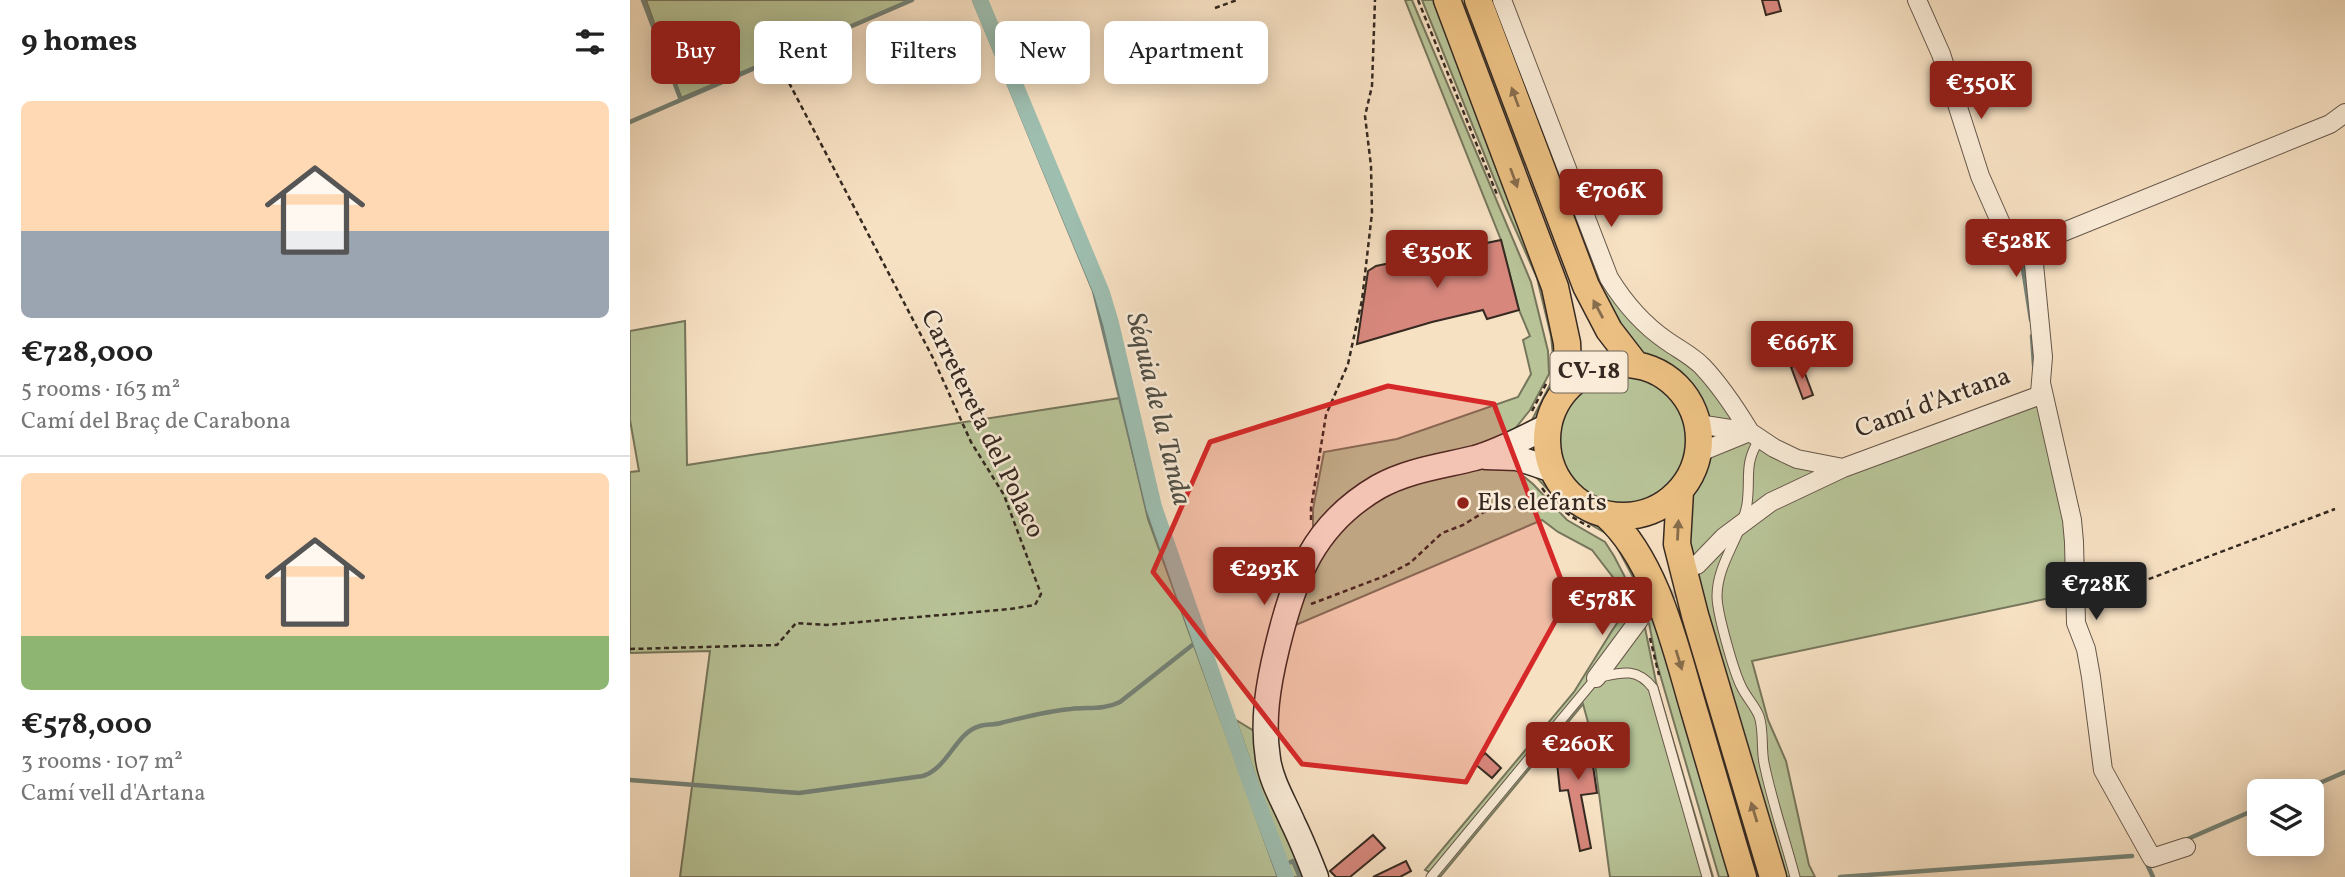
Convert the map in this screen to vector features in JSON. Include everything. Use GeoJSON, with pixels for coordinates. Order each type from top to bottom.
{"type":"FeatureCollection","features":[{"type":"Feature","properties":{"kind":"main road","name":"CV-18"},"geometry":{"type":"LineString","coordinates":[[1447,0],[1555,287],[1567,343],[1556,405],[1548,426],[1547,478],[1574,498],[1598,521],[1620,528],[1634,548],[1660,605],[1675,649],[1743,877]]}},
{"type":"Feature","properties":{"kind":"main road","name":"CV-18"},"geometry":{"type":"LineString","coordinates":[[1478,0],[1586,286],[1609,330],[1636,365]]}},
{"type":"Feature","properties":{"kind":"main road","name":"CV-18"},"geometry":{"type":"LineString","coordinates":[[1560,381],[1612,364],[1636,365],[1664,375],[1686,396],[1698,424],[1698,453],[1692,473],[1680,491],[1658,508],[1632,516],[1598,521]]}},
{"type":"Feature","properties":{"kind":"main road","name":"CV-18"},"geometry":{"type":"LineString","coordinates":[[1680,491],[1677,544],[1699,628],[1773,877]]}},
{"type":"Feature","properties":{"kind":"street"},"geometry":{"type":"LineString","coordinates":[[1502,0],[1609,278],[1628,308],[1647,326],[1703,367],[1755,435],[1698,453]]}},
{"type":"Feature","properties":{"kind":"street"},"geometry":{"type":"LineString","coordinates":[[1917,0],[1941,54],[1975,163],[2010,244],[2036,255],[2041,247],[2056,235],[2330,124],[2345,113]]}},
{"type":"Feature","properties":{"kind":"street","name":"Camí d'Artana"},"geometry":{"type":"LineString","coordinates":[[1698,424],[1755,435],[1797,459],[1843,468],[2038,396],[2043,357],[2034,264],[2036,255]]}},
{"type":"Feature","properties":{"kind":"street"},"geometry":{"type":"LineString","coordinates":[[2041,383],[2072,520],[2074,607],[2091,677],[2103,770],[2152,859],[2186,847]]}},
{"type":"Feature","properties":{"kind":"street"},"geometry":{"type":"LineString","coordinates":[[1316,877],[1274,782],[1268,760],[1265,716],[1270,676],[1284,617],[1295,583],[1311,551],[1329,527],[1347,510],[1379,487],[1412,472],[1478,457],[1548,426]]}},
{"type":"Feature","properties":{"kind":"street"},"geometry":{"type":"LineString","coordinates":[[1478,457],[1517,458],[1547,478]]}},
{"type":"Feature","properties":{"kind":"street"},"geometry":{"type":"LineString","coordinates":[[1697,565],[1724,537],[1770,502],[1843,468]]}},
{"type":"Feature","properties":{"kind":"street"},"geometry":{"type":"LineString","coordinates":[[1595,678],[1644,627]]}},
{"type":"Feature","properties":{"kind":"lane"},"geometry":{"type":"LineString","coordinates":[[1755,435],[1748,466],[1747,504],[1720,575],[1717,596],[1720,618],[1741,687],[1758,712],[1764,765],[1795,877]]}},
{"type":"Feature","properties":{"kind":"lane"},"geometry":{"type":"LineString","coordinates":[[1431,877],[1595,678],[1633,672],[1653,688],[1707,877]]}},
{"type":"Feature","properties":{"kind":"path"},"geometry":{"type":"LineString","coordinates":[[1215,8],[1237,0]]}},
{"type":"Feature","properties":{"kind":"path"},"geometry":{"type":"LineString","coordinates":[[1311,551],[1311,508],[1326,415],[1348,364],[1362,300],[1371,212],[1371,166],[1365,116],[1372,86],[1375,0]]}},
{"type":"Feature","properties":{"kind":"path"},"geometry":{"type":"LineString","coordinates":[[1418,0],[1502,206]]}},
{"type":"Feature","properties":{"kind":"path","name":"Carretereta del Polaco"},"geometry":{"type":"LineString","coordinates":[[630,649],[777,645],[796,623],[826,625],[1010,609],[1034,605],[1041,594],[1004,495],[971,442],[933,358],[790,84]]}},
{"type":"Feature","properties":{"kind":"path"},"geometry":{"type":"LineString","coordinates":[[1516,440],[1516,430],[1560,381]]}},
{"type":"Feature","properties":{"kind":"path"},"geometry":{"type":"LineString","coordinates":[[1547,478],[1551,501],[1572,518],[1598,521]]}},
{"type":"Feature","properties":{"kind":"path"},"geometry":{"type":"LineString","coordinates":[[1284,617],[1334,594],[1385,576],[1410,563],[1442,533],[1463,525],[1484,512],[1551,501]]}},
{"type":"Feature","properties":{"kind":"path"},"geometry":{"type":"LineString","coordinates":[[2074,607],[2335,509]]}},
{"type":"Feature","properties":{"kind":"path"},"geometry":{"type":"LineString","coordinates":[[1644,627],[1662,687]]}},
{"type":"Feature","properties":{"kind":"highlighted area"},"geometry":{"type":"Polygon","coordinates":[[[1388,386],[1494,404],[1568,598],[1466,782],[1302,764],[1153,572],[1210,442],[1388,386]]]}},
{"type":"Feature","properties":{"kind":"green space"},"geometry":{"type":"Polygon","coordinates":[[[646,0],[913,0],[852,26],[852,21],[754,21],[754,67],[740,73],[740,21],[654,21],[646,0]]]}},
{"type":"Feature","properties":{"kind":"green space"},"geometry":{"type":"Polygon","coordinates":[[[1405,0],[1412,0],[1531,282],[1548,351],[1549,374],[1530,410],[1510,435],[1313,530],[1313,509],[1324,452],[1397,439],[1518,397],[1531,374],[1523,340],[1530,336],[1519,310],[1501,240],[1405,0]]]}},
{"type":"Feature","properties":{"kind":"green space"},"geometry":{"type":"Polygon","coordinates":[[[1422,0],[1438,0],[1548,295],[1559,382],[1545,404],[1540,419],[1519,430],[1532,420],[1555,375],[1551,336],[1537,278],[1422,0]]]}},
{"type":"Feature","properties":{"kind":"green space"},"geometry":{"type":"Polygon","coordinates":[[[1487,0],[1499,0],[1607,279],[1686,356],[1742,425],[1708,422],[1695,393],[1671,370],[1641,354],[1610,316],[1487,0]]]}},
{"type":"Feature","properties":{"kind":"green space"},"geometry":{"type":"Polygon","coordinates":[[[676,84],[714,84],[681,98],[676,84]]]}},
{"type":"Feature","properties":{"kind":"green space"},"geometry":{"type":"Polygon","coordinates":[[[685,321],[687,465],[1120,398],[1148,519],[1278,877],[680,877],[710,651],[630,653],[630,472],[639,471],[630,420],[630,331],[685,321]]]}},
{"type":"Feature","properties":{"kind":"green space"},"geometry":{"type":"Polygon","coordinates":[[[1623,375],[1648,380],[1669,394],[1683,415],[1688,440],[1683,465],[1669,486],[1648,500],[1623,505],[1598,500],[1577,486],[1563,465],[1558,440],[1563,415],[1577,394],[1598,380],[1623,375]]]}},
{"type":"Feature","properties":{"kind":"green space"},"geometry":{"type":"Polygon","coordinates":[[[2042,398],[2069,523],[2069,594],[1752,661],[1768,720],[1786,761],[1809,865],[1815,877],[1781,877],[1690,560],[1689,493],[1708,457],[1751,437],[1828,470],[1771,504],[2042,398]]]}},
{"type":"Feature","properties":{"kind":"green space"},"geometry":{"type":"Polygon","coordinates":[[[1478,465],[1516,470],[1567,520],[1605,542],[1614,556],[1641,608],[1656,682],[1713,877],[1610,877],[1591,733],[1583,704],[1440,877],[1425,870],[1574,692],[1632,602],[1592,550],[1542,520],[1291,627],[1296,607],[1331,536],[1392,490],[1478,465]]]}},
{"type":"Feature","properties":{"kind":"green space"},"geometry":{"type":"Polygon","coordinates":[[[1526,470],[1544,477],[1563,500],[1602,524],[1641,578],[1735,877],[1719,877],[1657,664],[1646,608],[1634,579],[1607,534],[1569,512],[1526,470]]]}},
{"type":"Feature","properties":{"kind":"green space"},"geometry":{"type":"Polygon","coordinates":[[[1236,720],[1254,731],[1307,877],[1290,877],[1236,720]]]}},
{"type":"Feature","properties":{"kind":"building"},"geometry":{"type":"Polygon","coordinates":[[[1762,0],[1778,0],[1781,11],[1766,15],[1762,0]]]}},
{"type":"Feature","properties":{"kind":"building"},"geometry":{"type":"Polygon","coordinates":[[[1501,240],[1519,310],[1487,319],[1483,310],[1357,344],[1368,271],[1376,266],[1501,240]]]}},
{"type":"Feature","properties":{"kind":"building"},"geometry":{"type":"Polygon","coordinates":[[[1801,363],[1813,395],[1803,399],[1791,367],[1801,363]]]}},
{"type":"Feature","properties":{"kind":"building"},"geometry":{"type":"Polygon","coordinates":[[[1588,732],[1597,793],[1581,795],[1591,848],[1580,851],[1568,790],[1560,791],[1556,754],[1588,732]]]}},
{"type":"Feature","properties":{"kind":"building"},"geometry":{"type":"Polygon","coordinates":[[[1485,753],[1501,768],[1492,778],[1475,764],[1485,753]]]}},
{"type":"Feature","properties":{"kind":"building"},"geometry":{"type":"Polygon","coordinates":[[[1373,835],[1385,848],[1350,877],[1336,877],[1330,871],[1373,835]]]}},
{"type":"Feature","properties":{"kind":"building"},"geometry":{"type":"Polygon","coordinates":[[[1406,861],[1411,871],[1400,877],[1373,877],[1406,861]]]}},
{"type":"Feature","properties":{"kind":"waterway"},"geometry":{"type":"LineString","coordinates":[[643,0],[681,100]]}},
{"type":"Feature","properties":{"kind":"waterway"},"geometry":{"type":"LineString","coordinates":[[630,122],[912,0]]}},
{"type":"Feature","properties":{"kind":"waterway"},"geometry":{"type":"LineString","coordinates":[[974,0],[1094,291],[1149,515],[1279,877]]}},
{"type":"Feature","properties":{"kind":"waterway","name":"Séquia de la Tanda"},"geometry":{"type":"LineString","coordinates":[[980,0],[1102,293],[1154,507],[1286,877]]}},
{"type":"Feature","properties":{"kind":"waterway"},"geometry":{"type":"LineString","coordinates":[[2021,256],[2031,320]]}},
{"type":"Feature","properties":{"kind":"waterway"},"geometry":{"type":"LineString","coordinates":[[2032,336],[2034,365]]}},
{"type":"Feature","properties":{"kind":"waterway"},"geometry":{"type":"LineString","coordinates":[[630,780],[799,793],[923,776],[932,772],[965,735],[980,726],[1053,711],[1114,705],[1200,639]]}},
{"type":"Feature","properties":{"kind":"waterway"},"geometry":{"type":"LineString","coordinates":[[2324,781],[2345,772]]}},
{"type":"Feature","properties":{"kind":"waterway"},"geometry":{"type":"LineString","coordinates":[[2183,841],[2247,813]]}},
{"type":"Feature","properties":{"kind":"waterway"},"geometry":{"type":"LineString","coordinates":[[1840,877],[2132,856]]}},
{"type":"Feature","properties":{"kind":"waterway"},"geometry":{"type":"LineString","coordinates":[[1282,866],[1293,861],[1300,877]]}},
{"type":"Feature","properties":{"kind":"waterway"},"geometry":{"type":"LineString","coordinates":[[2147,864],[2153,877]]}},
{"type":"Feature","properties":{"kind":"tunnel"},"geometry":{"type":"LineString","coordinates":[[1639,620],[1692,570]]}},
{"type":"Feature","properties":{"kind":"place","name":"Els elefants"},"geometry":{"type":"Point","coordinates":[1463,503]}}]}
